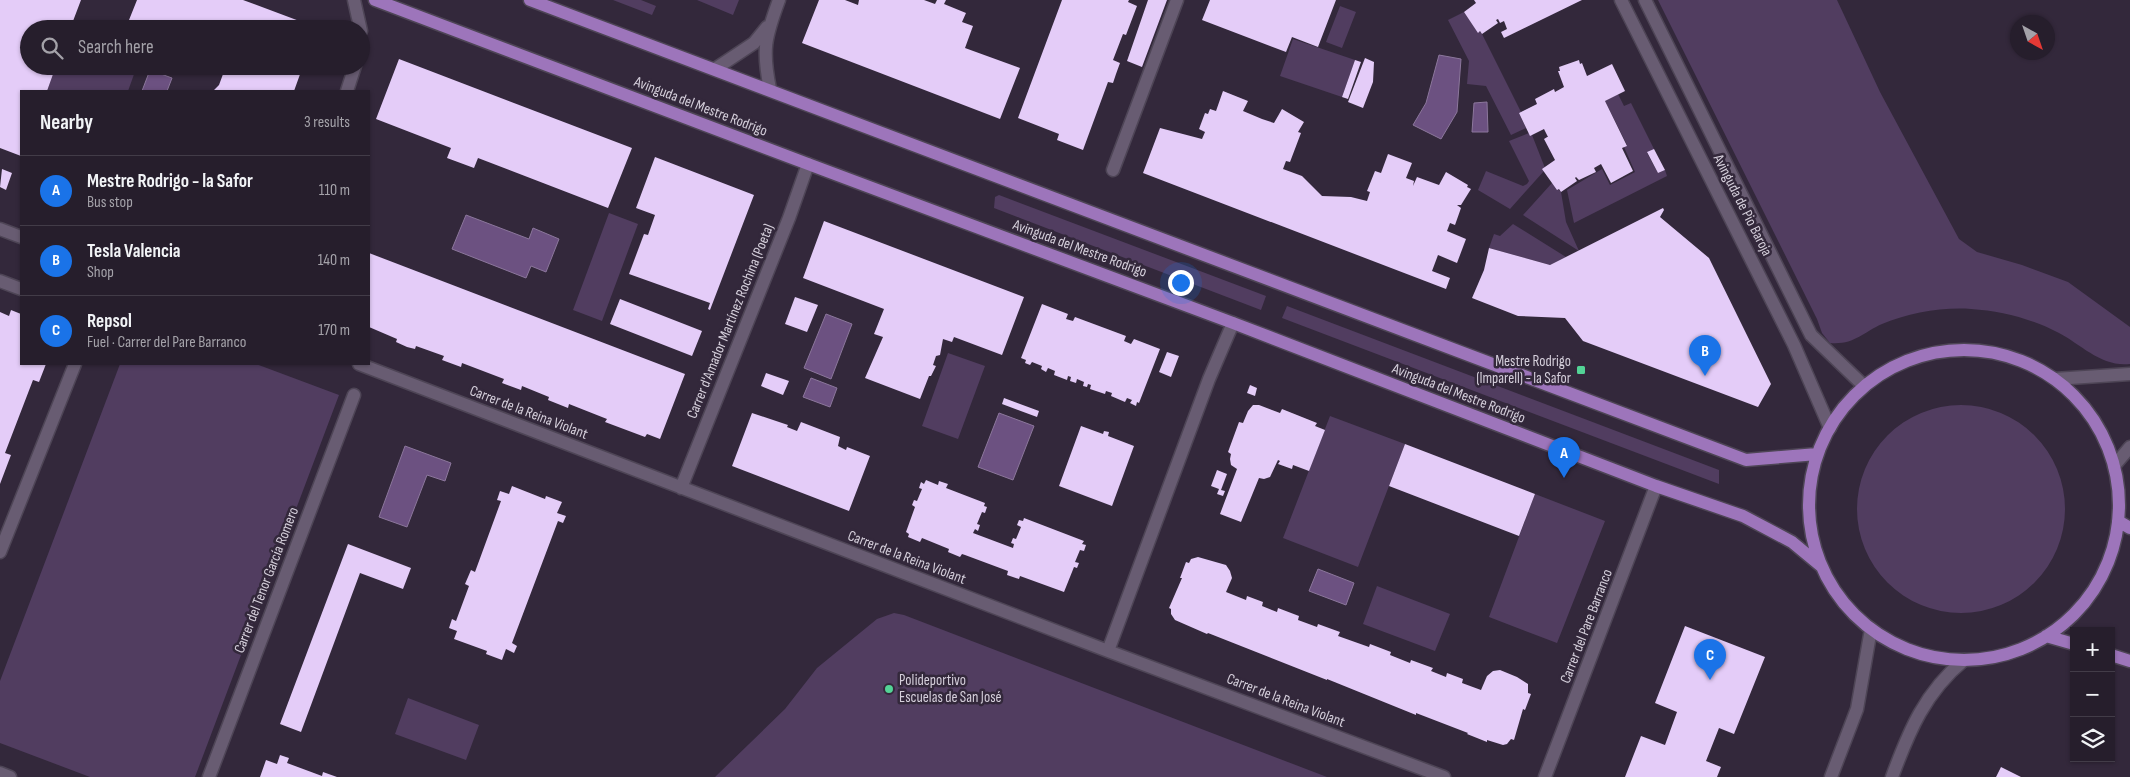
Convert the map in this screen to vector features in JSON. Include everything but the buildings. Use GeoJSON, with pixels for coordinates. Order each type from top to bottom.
{"type":"FeatureCollection","features":[{"type":"Feature","properties":{"kind":"main road","name":"Avinguda del Mestre Rodrigo"},"geometry":{"type":"LineString","coordinates":[[375,0],[1234,323],[1656,486],[1742,516],[1792,542],[1821,566]]}},
{"type":"Feature","properties":{"kind":"main road"},"geometry":{"type":"LineString","coordinates":[[530,0],[1746,460],[1818,454]]}},
{"type":"Feature","properties":{"kind":"main road"},"geometry":{"type":"LineString","coordinates":[[1958,350],[1992,352],[2025,362],[2055,379],[2075,396],[2092,417],[2105,441],[2114,466],[2119,493],[2118,521],[2110,555],[2095,586],[2073,614],[2046,636],[2006,654],[1964,660],[1939,658],[1915,652],[1892,642],[1871,629],[1833,589],[1821,566],[1812,539],[1809,510],[1810,482],[1818,454],[1830,428],[1845,406],[1864,386],[1893,367],[1925,355],[1958,350]]}},
{"type":"Feature","properties":{"kind":"main road"},"geometry":{"type":"LineString","coordinates":[[2118,521],[2130,528]]}},
{"type":"Feature","properties":{"kind":"main road"},"geometry":{"type":"LineString","coordinates":[[2046,636],[2070,643]]}},
{"type":"Feature","properties":{"kind":"main road"},"geometry":{"type":"LineString","coordinates":[[2115,656],[2130,661]]}},
{"type":"Feature","properties":{"kind":"street"},"geometry":{"type":"LineString","coordinates":[[354,0],[359,20]]}},
{"type":"Feature","properties":{"kind":"street"},"geometry":{"type":"LineString","coordinates":[[770,90],[764,63],[764,53],[770,23],[779,0]]}},
{"type":"Feature","properties":{"kind":"street"},"geometry":{"type":"LineString","coordinates":[[1113,170],[1177,0]]}},
{"type":"Feature","properties":{"kind":"street","name":"Avinguda de Pio Baroja"},"geometry":{"type":"LineString","coordinates":[[1621,0],[1794,345],[1830,428]]}},
{"type":"Feature","properties":{"kind":"street","name":"Avinguda de Pio Baroja"},"geometry":{"type":"LineString","coordinates":[[1645,0],[1811,335],[1864,386]]}},
{"type":"Feature","properties":{"kind":"street"},"geometry":{"type":"LineString","coordinates":[[715,69],[754,44],[770,23]]}},
{"type":"Feature","properties":{"kind":"street"},"geometry":{"type":"LineString","coordinates":[[347,90],[352,75]]}},
{"type":"Feature","properties":{"kind":"street","name":"Carrer d'Amador Martínez Rochina (Poeta)"},"geometry":{"type":"LineString","coordinates":[[681,488],[789,218],[808,164]]}},
{"type":"Feature","properties":{"kind":"street"},"geometry":{"type":"LineString","coordinates":[[0,228],[20,237]]}},
{"type":"Feature","properties":{"kind":"street"},"geometry":{"type":"LineString","coordinates":[[0,281],[20,289]]}},
{"type":"Feature","properties":{"kind":"street"},"geometry":{"type":"LineString","coordinates":[[1108,651],[1209,379],[1234,323]]}},
{"type":"Feature","properties":{"kind":"street"},"geometry":{"type":"LineString","coordinates":[[0,552],[3,535],[74,365]]}},
{"type":"Feature","properties":{"kind":"street","name":"Carrer de la Reina Violant"},"geometry":{"type":"LineString","coordinates":[[363,365],[1108,651],[1444,777]]}},
{"type":"Feature","properties":{"kind":"street"},"geometry":{"type":"LineString","coordinates":[[2055,379],[2130,374]]}},
{"type":"Feature","properties":{"kind":"street","name":"Carrer del Tenor García Romero"},"geometry":{"type":"LineString","coordinates":[[209,777],[354,394]]}},
{"type":"Feature","properties":{"kind":"street"},"geometry":{"type":"LineString","coordinates":[[2114,466],[2130,447]]}},
{"type":"Feature","properties":{"kind":"street","name":"Carrer del Pare Barranco"},"geometry":{"type":"LineString","coordinates":[[1545,777],[1656,486]]}},
{"type":"Feature","properties":{"kind":"street"},"geometry":{"type":"LineString","coordinates":[[1831,777],[1857,709],[1871,629]]}},
{"type":"Feature","properties":{"kind":"street"},"geometry":{"type":"LineString","coordinates":[[1892,777],[1922,707],[1935,688],[1964,660]]}},
{"type":"Feature","properties":{"kind":"street"},"geometry":{"type":"LineString","coordinates":[[0,773],[10,777]]}},
{"type":"Feature","properties":{"kind":"shaded area"},"geometry":{"type":"Polygon","coordinates":[[[613,0],[641,0],[656,6],[652,15],[613,0]]]}},
{"type":"Feature","properties":{"kind":"shaded area"},"geometry":{"type":"Polygon","coordinates":[[[697,0],[739,0],[733,15],[697,0]]]}},
{"type":"Feature","properties":{"kind":"shaded area"},"geometry":{"type":"Polygon","coordinates":[[[1658,0],[1837,0],[1880,92],[1959,239],[1977,252],[2022,265],[2068,282],[2130,327],[2130,364],[2120,364],[2101,359],[2059,333],[2027,320],[2005,314],[1971,309],[1937,310],[1914,314],[1882,324],[1858,338],[1845,342],[1830,343],[1822,333],[1817,319],[1658,0]]]}},
{"type":"Feature","properties":{"kind":"shaded area"},"geometry":{"type":"Polygon","coordinates":[[[1340,6],[1356,12],[1342,48],[1326,42],[1340,6]]]}},
{"type":"Feature","properties":{"kind":"shaded area"},"geometry":{"type":"Polygon","coordinates":[[[1464,12],[1478,32],[1480,31],[1482,34],[1521,112],[1519,113],[1526,128],[1511,135],[1486,86],[1467,84],[1469,61],[1448,20],[1464,12]]]}},
{"type":"Feature","properties":{"kind":"shaded area"},"geometry":{"type":"Polygon","coordinates":[[[1293,39],[1355,60],[1342,97],[1280,76],[1293,39]]]}},
{"type":"Feature","properties":{"kind":"shaded area"},"geometry":{"type":"Polygon","coordinates":[[[1439,55],[1461,59],[1457,112],[1441,139],[1413,125],[1426,103],[1439,55]]]}},
{"type":"Feature","properties":{"kind":"shaded area"},"geometry":{"type":"Polygon","coordinates":[[[53,75],[134,75],[128,90],[47,90],[53,75]]]}},
{"type":"Feature","properties":{"kind":"shaded area"},"geometry":{"type":"Polygon","coordinates":[[[148,75],[164,75],[172,78],[167,90],[142,90],[148,75]]]}},
{"type":"Feature","properties":{"kind":"shaded area"},"geometry":{"type":"Polygon","coordinates":[[[1618,94],[1624,106],[1631,103],[1654,149],[1647,153],[1658,173],[1665,170],[1667,176],[1574,223],[1567,190],[1602,169],[1610,185],[1635,172],[1624,147],[1627,145],[1605,101],[1618,94]]]}},
{"type":"Feature","properties":{"kind":"shaded area"},"geometry":{"type":"Polygon","coordinates":[[[1487,102],[1488,132],[1472,132],[1474,103],[1487,102]]]}},
{"type":"Feature","properties":{"kind":"shaded area"},"geometry":{"type":"Polygon","coordinates":[[[1529,133],[1532,135],[1545,168],[1510,209],[1478,190],[1486,171],[1523,186],[1527,184],[1529,181],[1509,141],[1529,133]]]}},
{"type":"Feature","properties":{"kind":"shaded area"},"geometry":{"type":"Polygon","coordinates":[[[1552,183],[1561,192],[1566,222],[1579,251],[1523,215],[1552,183]]]}},
{"type":"Feature","properties":{"kind":"shaded area"},"geometry":{"type":"Polygon","coordinates":[[[999,195],[1266,296],[1261,310],[994,208],[995,197],[999,195]]]}},
{"type":"Feature","properties":{"kind":"shaded area"},"geometry":{"type":"Polygon","coordinates":[[[609,213],[638,224],[602,321],[573,310],[609,213]]]}},
{"type":"Feature","properties":{"kind":"shaded area"},"geometry":{"type":"Polygon","coordinates":[[[466,215],[529,239],[533,228],[559,239],[546,272],[531,266],[526,278],[452,249],[466,215]]]}},
{"type":"Feature","properties":{"kind":"shaded area"},"geometry":{"type":"Polygon","coordinates":[[[1513,224],[1566,257],[1550,265],[1489,248],[1494,234],[1500,236],[1513,224]]]}},
{"type":"Feature","properties":{"kind":"shaded area"},"geometry":{"type":"Polygon","coordinates":[[[1287,306],[1719,470],[1719,484],[1282,318],[1287,306]]]}},
{"type":"Feature","properties":{"kind":"shaded area"},"geometry":{"type":"Polygon","coordinates":[[[826,314],[852,324],[831,379],[804,368],[826,314]]]}},
{"type":"Feature","properties":{"kind":"shaded area"},"geometry":{"type":"Polygon","coordinates":[[[948,353],[985,366],[958,439],[922,426],[948,353]]]}},
{"type":"Feature","properties":{"kind":"shaded area"},"geometry":{"type":"Polygon","coordinates":[[[120,365],[259,365],[339,395],[195,777],[90,777],[0,743],[0,681],[120,365]]]}},
{"type":"Feature","properties":{"kind":"shaded area"},"geometry":{"type":"Polygon","coordinates":[[[811,378],[837,388],[830,407],[803,397],[811,378]]]}},
{"type":"Feature","properties":{"kind":"shaded area"},"geometry":{"type":"Polygon","coordinates":[[[1961,405],[1981,407],[2010,417],[2027,429],[2041,443],[2057,469],[2063,489],[2065,509],[2063,529],[2053,558],[2041,575],[2027,589],[2001,605],[1981,611],[1961,613],[1941,611],[1912,601],[1895,589],[1881,575],[1865,549],[1859,529],[1857,509],[1859,489],[1869,460],[1881,443],[1895,429],[1921,413],[1941,407],[1961,405]]]}},
{"type":"Feature","properties":{"kind":"shaded area"},"geometry":{"type":"Polygon","coordinates":[[[999,413],[1034,426],[1013,480],[978,467],[999,413]]]}},
{"type":"Feature","properties":{"kind":"shaded area"},"geometry":{"type":"Polygon","coordinates":[[[1330,416],[1405,444],[1358,567],[1283,538],[1330,416]]]}},
{"type":"Feature","properties":{"kind":"shaded area"},"geometry":{"type":"Polygon","coordinates":[[[405,446],[451,463],[445,481],[427,475],[407,527],[379,517],[405,446]]]}},
{"type":"Feature","properties":{"kind":"shaded area"},"geometry":{"type":"Polygon","coordinates":[[[1535,494],[1605,521],[1557,643],[1489,617],[1535,494]]]}},
{"type":"Feature","properties":{"kind":"shaded area"},"geometry":{"type":"Polygon","coordinates":[[[1318,569],[1354,583],[1346,605],[1309,591],[1318,569]]]}},
{"type":"Feature","properties":{"kind":"shaded area"},"geometry":{"type":"Polygon","coordinates":[[[1377,586],[1450,614],[1435,651],[1363,624],[1377,586]]]}},
{"type":"Feature","properties":{"kind":"shaded area"},"geometry":{"type":"Polygon","coordinates":[[[894,613],[904,615],[1327,777],[715,777],[785,709],[817,668],[877,619],[894,613]]]}},
{"type":"Feature","properties":{"kind":"shaded area"},"geometry":{"type":"Polygon","coordinates":[[[408,698],[479,725],[466,760],[395,734],[408,698]]]}},
{"type":"Feature","properties":{"kind":"place","name":"Mestre Rodrigo (Imparell) - la Safor"},"geometry":{"type":"Point","coordinates":[1581,370]}},
{"type":"Feature","properties":{"kind":"place","name":"Tesla Valencia"},"geometry":{"type":"Point","coordinates":[1705,376]}},
{"type":"Feature","properties":{"kind":"place","name":"Mestre Rodrigo - la Safor"},"geometry":{"type":"Point","coordinates":[1564,478]}},
{"type":"Feature","properties":{"kind":"place","name":"Repsol"},"geometry":{"type":"Point","coordinates":[1710,680]}},
{"type":"Feature","properties":{"kind":"place","name":"Polideportivo Escuelas de San José"},"geometry":{"type":"Point","coordinates":[889,689]}}]}
